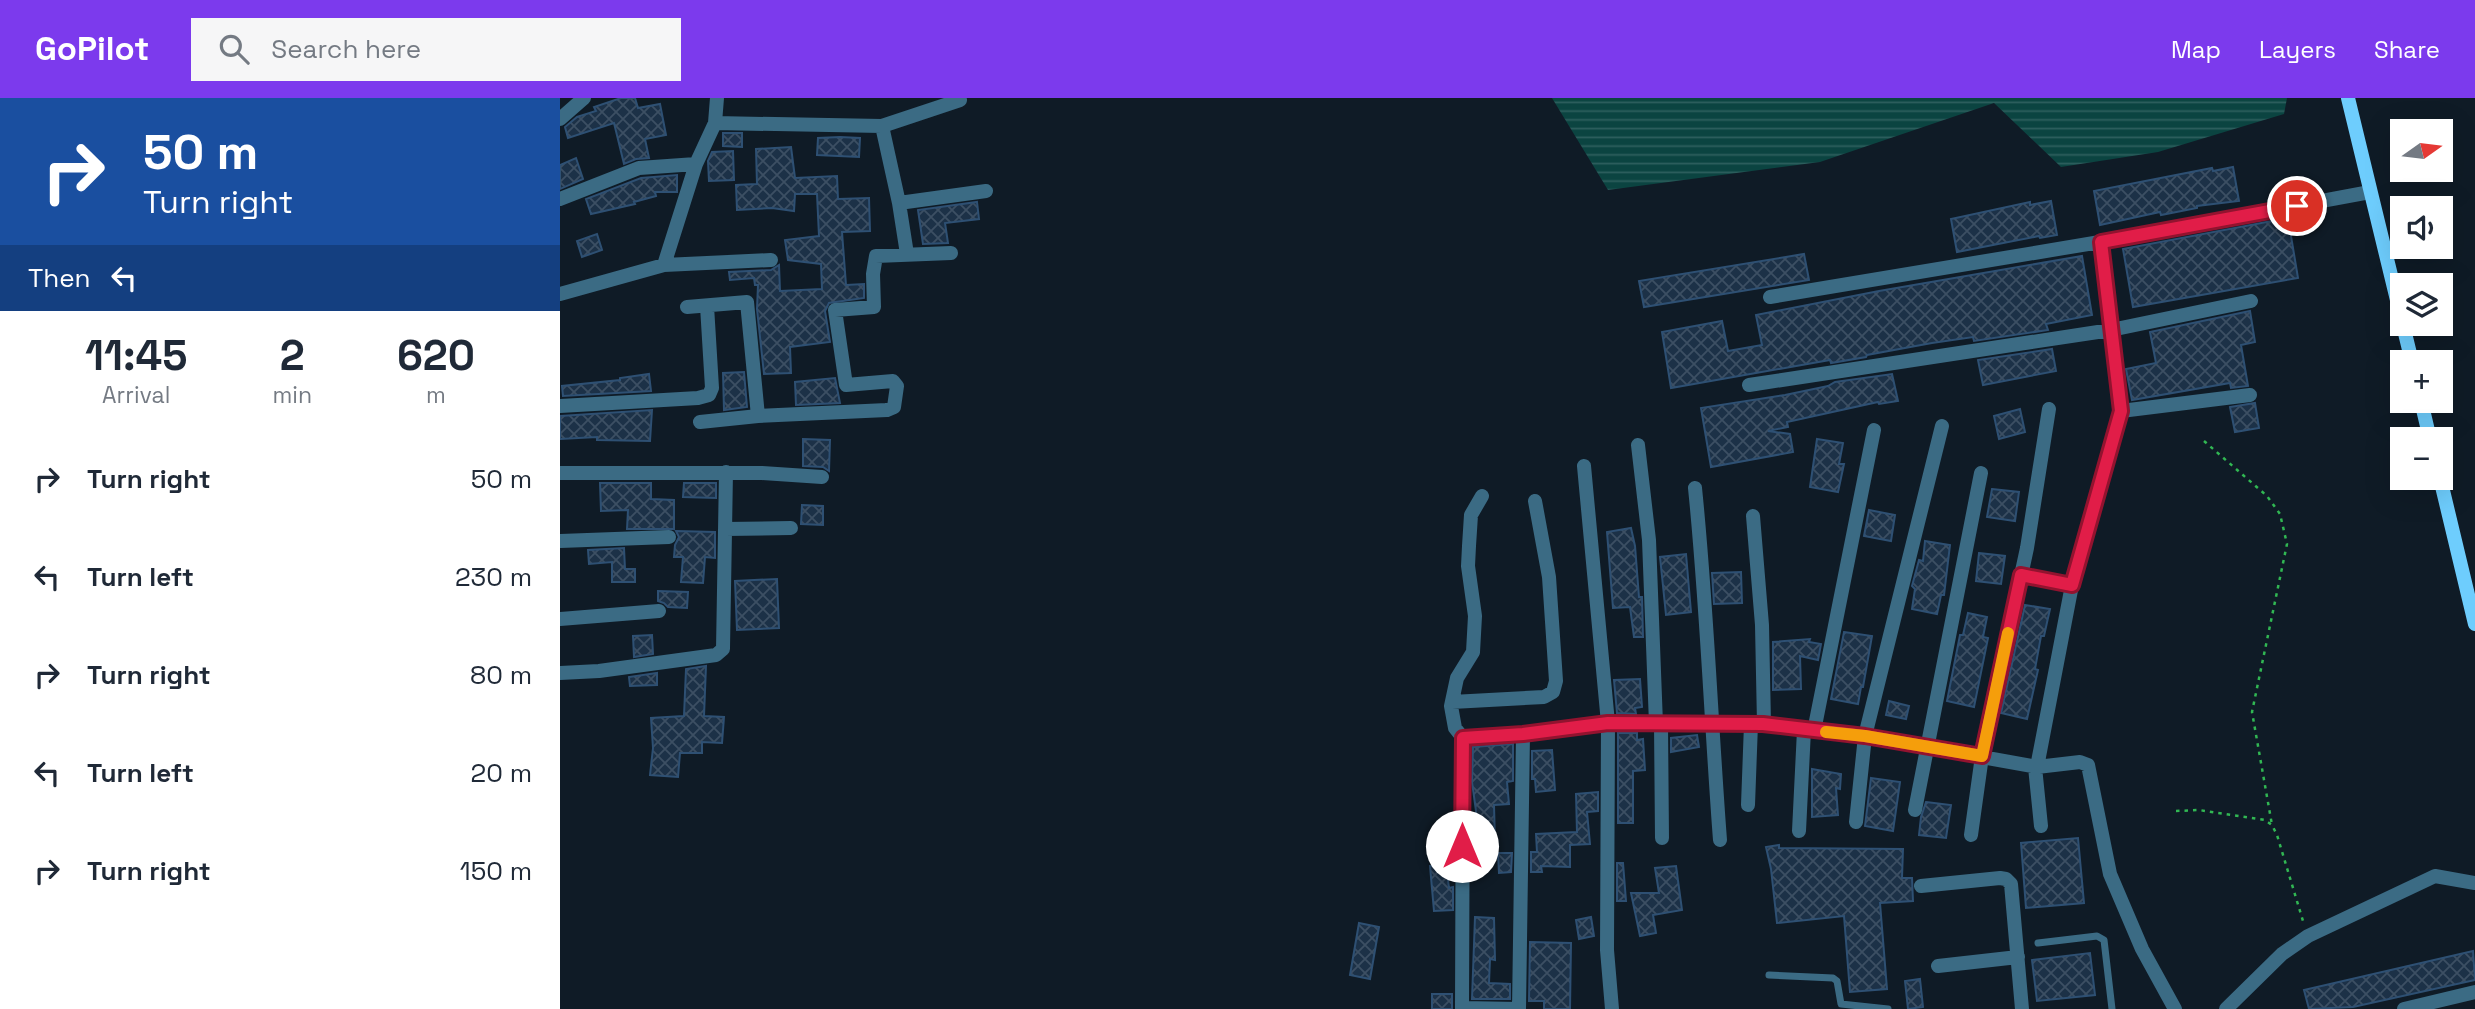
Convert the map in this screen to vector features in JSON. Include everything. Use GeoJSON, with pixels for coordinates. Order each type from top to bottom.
{"type":"FeatureCollection","features":[{"type":"Feature","properties":{"kind":"main road"},"geometry":{"type":"LineString","coordinates":[[2348,98],[2409,350]]}},
{"type":"Feature","properties":{"kind":"main road"},"geometry":{"type":"LineString","coordinates":[[2443,490],[2475,624]]}},
{"type":"Feature","properties":{"kind":"street"},"geometry":{"type":"LineString","coordinates":[[560,119],[584,98]]}},
{"type":"Feature","properties":{"kind":"street"},"geometry":{"type":"LineString","coordinates":[[664,265],[696,164],[715,123],[717,98]]}},
{"type":"Feature","properties":{"kind":"street"},"geometry":{"type":"LineString","coordinates":[[715,123],[882,126],[960,100]]}},
{"type":"Feature","properties":{"kind":"street"},"geometry":{"type":"LineString","coordinates":[[882,126],[907,254]]}},
{"type":"Feature","properties":{"kind":"street"},"geometry":{"type":"LineString","coordinates":[[560,199],[639,168],[696,164]]}},
{"type":"Feature","properties":{"kind":"street"},"geometry":{"type":"LineString","coordinates":[[899,203],[986,191]]}},
{"type":"Feature","properties":{"kind":"street"},"geometry":{"type":"LineString","coordinates":[[1770,298],[2101,242],[2370,192]]}},
{"type":"Feature","properties":{"kind":"street"},"geometry":{"type":"LineString","coordinates":[[2041,826],[2036,767],[2072,585],[2121,411],[2101,242]]}},
{"type":"Feature","properties":{"kind":"street"},"geometry":{"type":"LineString","coordinates":[[700,422],[758,416],[887,410],[894,407],[897,386],[893,381],[846,385],[835,310],[874,307],[873,274],[876,256],[951,253]]}},
{"type":"Feature","properties":{"kind":"street"},"geometry":{"type":"LineString","coordinates":[[560,294],[570,289],[664,265],[771,260]]}},
{"type":"Feature","properties":{"kind":"street"},"geometry":{"type":"LineString","coordinates":[[1749,385],[2111,330],[2251,301]]}},
{"type":"Feature","properties":{"kind":"street"},"geometry":{"type":"LineString","coordinates":[[687,307],[747,302],[758,416]]}},
{"type":"Feature","properties":{"kind":"street"},"geometry":{"type":"LineString","coordinates":[[560,406],[698,398],[709,395],[712,388],[707,306]]}},
{"type":"Feature","properties":{"kind":"street"},"geometry":{"type":"LineString","coordinates":[[2121,411],[2250,395]]}},
{"type":"Feature","properties":{"kind":"street"},"geometry":{"type":"LineString","coordinates":[[1971,835],[1982,756],[2021,575],[2049,410]]}},
{"type":"Feature","properties":{"kind":"street"},"geometry":{"type":"LineString","coordinates":[[1856,822],[1865,736],[1942,426]]}},
{"type":"Feature","properties":{"kind":"street"},"geometry":{"type":"LineString","coordinates":[[1799,831],[1809,731],[1874,429]]}},
{"type":"Feature","properties":{"kind":"street"},"geometry":{"type":"LineString","coordinates":[[1638,445],[1649,540],[1662,838]]}},
{"type":"Feature","properties":{"kind":"street"},"geometry":{"type":"LineString","coordinates":[[1584,466],[1608,723],[1607,950],[1612,1009]]}},
{"type":"Feature","properties":{"kind":"street"},"geometry":{"type":"LineString","coordinates":[[560,673],[599,671],[716,655],[723,649],[726,472]]}},
{"type":"Feature","properties":{"kind":"street"},"geometry":{"type":"LineString","coordinates":[[560,473],[726,472],[822,477]]}},
{"type":"Feature","properties":{"kind":"street"},"geometry":{"type":"LineString","coordinates":[[1915,810],[1981,473]]}},
{"type":"Feature","properties":{"kind":"street"},"geometry":{"type":"LineString","coordinates":[[1695,488],[1705,580],[1711,724],[1720,840]]}},
{"type":"Feature","properties":{"kind":"street"},"geometry":{"type":"LineString","coordinates":[[1482,496],[1471,515],[1469,546],[1468,566],[1475,616],[1473,652],[1457,678],[1452,702],[1455,728],[1463,738],[1462,1008],[1519,1009],[1523,734]]}},
{"type":"Feature","properties":{"kind":"street"},"geometry":{"type":"LineString","coordinates":[[1452,702],[1544,697],[1553,692],[1556,681],[1549,577],[1535,501]]}},
{"type":"Feature","properties":{"kind":"street"},"geometry":{"type":"LineString","coordinates":[[1748,805],[1757,724],[1762,625],[1753,516]]}},
{"type":"Feature","properties":{"kind":"street"},"geometry":{"type":"LineString","coordinates":[[725,529],[791,527]]}},
{"type":"Feature","properties":{"kind":"street"},"geometry":{"type":"LineString","coordinates":[[560,541],[668,537]]}},
{"type":"Feature","properties":{"kind":"street"},"geometry":{"type":"LineString","coordinates":[[2021,575],[2072,585]]}},
{"type":"Feature","properties":{"kind":"street"},"geometry":{"type":"LineString","coordinates":[[560,619],[659,611]]}},
{"type":"Feature","properties":{"kind":"street"},"geometry":{"type":"LineString","coordinates":[[1463,738],[1523,734],[1608,723],[1757,724],[1865,736],[2036,767],[2080,762],[2088,765],[2110,874],[2142,948],[2175,1009]]}},
{"type":"Feature","properties":{"kind":"street"},"geometry":{"type":"LineString","coordinates":[[2226,1009],[2282,954],[2308,936],[2435,876],[2475,883]]}},
{"type":"Feature","properties":{"kind":"street"},"geometry":{"type":"LineString","coordinates":[[1921,886],[2006,878],[2011,884],[2022,1009]]}},
{"type":"Feature","properties":{"kind":"street"},"geometry":{"type":"LineString","coordinates":[[1938,966],[2018,957]]}},
{"type":"Feature","properties":{"kind":"street"},"geometry":{"type":"LineString","coordinates":[[2404,1009],[2475,992]]}},
{"type":"Feature","properties":{"kind":"lane"},"geometry":{"type":"LineString","coordinates":[[2038,943],[2097,936],[2104,940],[2112,1009]]}},
{"type":"Feature","properties":{"kind":"lane"},"geometry":{"type":"LineString","coordinates":[[1769,975],[1833,978],[1837,981],[1841,1003],[1888,1009]]}},
{"type":"Feature","properties":{"kind":"path"},"geometry":{"type":"LineString","coordinates":[[2204,441],[2267,496],[2280,514],[2287,544],[2252,712],[2272,825],[2308,936]]}},
{"type":"Feature","properties":{"kind":"path"},"geometry":{"type":"LineString","coordinates":[[2176,811],[2199,810],[2265,820],[2272,825]]}},
{"type":"Feature","properties":{"kind":"shaded area"},"geometry":{"type":"Polygon","coordinates":[[[1552,98],[2287,98],[2284,114],[2158,152],[2061,167],[1994,103],[1820,162],[1608,190],[1552,98]]]}},
{"type":"Feature","properties":{"kind":"building"},"geometry":{"type":"Polygon","coordinates":[[[621,98],[635,98],[638,108],[660,104],[666,135],[645,139],[649,158],[624,164],[614,123],[568,138],[565,127],[577,117],[596,111],[594,107],[621,98]]]}},
{"type":"Feature","properties":{"kind":"building"},"geometry":{"type":"Polygon","coordinates":[[[723,133],[742,133],[742,147],[723,146],[723,133]]]}},
{"type":"Feature","properties":{"kind":"building"},"geometry":{"type":"Polygon","coordinates":[[[818,138],[860,138],[859,157],[817,155],[818,138]]]}},
{"type":"Feature","properties":{"kind":"building"},"geometry":{"type":"Polygon","coordinates":[[[791,147],[795,178],[837,176],[838,199],[869,198],[870,231],[842,232],[846,285],[864,284],[864,298],[829,303],[825,311],[830,342],[790,347],[791,373],[764,374],[757,309],[758,285],[755,285],[754,278],[730,280],[729,272],[771,270],[779,265],[780,291],[822,289],[821,264],[788,260],[785,240],[819,236],[817,194],[795,194],[794,211],[772,208],[737,210],[736,185],[757,184],[756,149],[791,147]]]}},
{"type":"Feature","properties":{"kind":"building"},"geometry":{"type":"Polygon","coordinates":[[[733,151],[734,180],[709,181],[708,161],[712,152],[733,151]]]}},
{"type":"Feature","properties":{"kind":"building"},"geometry":{"type":"Polygon","coordinates":[[[576,158],[583,179],[560,189],[560,165],[576,158]]]}},
{"type":"Feature","properties":{"kind":"building"},"geometry":{"type":"Polygon","coordinates":[[[2233,167],[2239,201],[2197,206],[2161,215],[2160,212],[2100,225],[2094,191],[2212,168],[2213,171],[2233,167]]]}},
{"type":"Feature","properties":{"kind":"building"},"geometry":{"type":"Polygon","coordinates":[[[677,175],[677,192],[655,192],[656,196],[634,202],[635,204],[591,214],[586,199],[641,178],[677,175]]]}},
{"type":"Feature","properties":{"kind":"building"},"geometry":{"type":"Polygon","coordinates":[[[2051,201],[2057,235],[1957,252],[1951,219],[2030,202],[2030,205],[2051,201]]]}},
{"type":"Feature","properties":{"kind":"building"},"geometry":{"type":"Polygon","coordinates":[[[977,202],[979,219],[945,223],[948,243],[923,244],[918,210],[977,202]]]}},
{"type":"Feature","properties":{"kind":"building"},"geometry":{"type":"Polygon","coordinates":[[[2288,218],[2298,278],[2133,307],[2123,249],[2288,218]]]}},
{"type":"Feature","properties":{"kind":"building"},"geometry":{"type":"Polygon","coordinates":[[[597,234],[602,250],[582,257],[577,241],[597,234]]]}},
{"type":"Feature","properties":{"kind":"building"},"geometry":{"type":"Polygon","coordinates":[[[1804,254],[1809,280],[1644,307],[1639,281],[1804,254]]]}},
{"type":"Feature","properties":{"kind":"building"},"geometry":{"type":"Polygon","coordinates":[[[2082,256],[2092,315],[2046,324],[2048,330],[1974,341],[1973,337],[1932,343],[1866,357],[1831,363],[1830,360],[1671,388],[1662,332],[1722,321],[1728,351],[1762,345],[1756,315],[2082,256]]]}},
{"type":"Feature","properties":{"kind":"building"},"geometry":{"type":"Polygon","coordinates":[[[2250,311],[2255,342],[2241,345],[2248,386],[2231,388],[2230,383],[2132,400],[2126,369],[2156,363],[2150,332],[2250,311]]]}},
{"type":"Feature","properties":{"kind":"building"},"geometry":{"type":"Polygon","coordinates":[[[2052,349],[2056,371],[1983,385],[1978,360],[2052,349]]]}},
{"type":"Feature","properties":{"kind":"building"},"geometry":{"type":"Polygon","coordinates":[[[744,372],[747,407],[724,410],[723,373],[744,372]]]}},
{"type":"Feature","properties":{"kind":"building"},"geometry":{"type":"Polygon","coordinates":[[[649,374],[651,391],[563,396],[562,386],[649,374]]]}},
{"type":"Feature","properties":{"kind":"building"},"geometry":{"type":"Polygon","coordinates":[[[1892,374],[1898,401],[1878,402],[1787,422],[1788,427],[1768,431],[1790,434],[1793,452],[1711,467],[1701,408],[1785,395],[1828,386],[1835,382],[1892,374]]]}},
{"type":"Feature","properties":{"kind":"building"},"geometry":{"type":"Polygon","coordinates":[[[835,378],[840,403],[796,405],[795,382],[835,378]]]}},
{"type":"Feature","properties":{"kind":"building"},"geometry":{"type":"Polygon","coordinates":[[[2255,403],[2259,428],[2235,432],[2230,407],[2255,403]]]}},
{"type":"Feature","properties":{"kind":"building"},"geometry":{"type":"Polygon","coordinates":[[[2020,409],[2025,432],[1999,439],[1994,416],[2020,409]]]}},
{"type":"Feature","properties":{"kind":"building"},"geometry":{"type":"Polygon","coordinates":[[[652,410],[650,441],[597,440],[597,437],[560,439],[560,416],[652,410]]]}},
{"type":"Feature","properties":{"kind":"building"},"geometry":{"type":"Polygon","coordinates":[[[803,439],[830,440],[829,471],[823,467],[803,466],[803,439]]]}},
{"type":"Feature","properties":{"kind":"building"},"geometry":{"type":"Polygon","coordinates":[[[1817,439],[1843,443],[1839,464],[1844,464],[1838,492],[1810,487],[1817,439]]]}},
{"type":"Feature","properties":{"kind":"building"},"geometry":{"type":"Polygon","coordinates":[[[600,483],[651,483],[651,499],[674,500],[674,529],[627,529],[628,510],[601,511],[600,483]]]}},
{"type":"Feature","properties":{"kind":"building"},"geometry":{"type":"Polygon","coordinates":[[[684,483],[716,483],[716,498],[683,497],[684,483]]]}},
{"type":"Feature","properties":{"kind":"building"},"geometry":{"type":"Polygon","coordinates":[[[1992,489],[2019,492],[2015,521],[1987,517],[1992,489]]]}},
{"type":"Feature","properties":{"kind":"building"},"geometry":{"type":"Polygon","coordinates":[[[802,505],[823,506],[823,525],[801,524],[802,505]]]}},
{"type":"Feature","properties":{"kind":"building"},"geometry":{"type":"Polygon","coordinates":[[[1869,510],[1895,515],[1891,541],[1864,536],[1869,510]]]}},
{"type":"Feature","properties":{"kind":"building"},"geometry":{"type":"Polygon","coordinates":[[[1631,528],[1639,597],[1642,597],[1643,637],[1634,637],[1630,607],[1613,608],[1607,532],[1631,528]]]}},
{"type":"Feature","properties":{"kind":"building"},"geometry":{"type":"Polygon","coordinates":[[[676,531],[715,532],[715,558],[705,557],[703,583],[681,582],[683,557],[674,557],[679,537],[676,531]]]}},
{"type":"Feature","properties":{"kind":"building"},"geometry":{"type":"Polygon","coordinates":[[[1925,541],[1950,545],[1944,595],[1941,595],[1937,614],[1912,609],[1915,589],[1912,586],[1919,560],[1923,561],[1925,541]]]}},
{"type":"Feature","properties":{"kind":"building"},"geometry":{"type":"Polygon","coordinates":[[[624,548],[625,569],[635,569],[635,582],[612,582],[612,562],[589,564],[588,550],[624,548]]]}},
{"type":"Feature","properties":{"kind":"building"},"geometry":{"type":"Polygon","coordinates":[[[1979,553],[2005,556],[2001,584],[1976,581],[1979,553]]]}},
{"type":"Feature","properties":{"kind":"building"},"geometry":{"type":"Polygon","coordinates":[[[1686,554],[1691,612],[1666,615],[1660,557],[1686,554]]]}},
{"type":"Feature","properties":{"kind":"building"},"geometry":{"type":"Polygon","coordinates":[[[1741,572],[1742,603],[1714,604],[1712,573],[1741,572]]]}},
{"type":"Feature","properties":{"kind":"building"},"geometry":{"type":"Polygon","coordinates":[[[777,579],[779,628],[737,630],[735,581],[777,579]]]}},
{"type":"Feature","properties":{"kind":"building"},"geometry":{"type":"Polygon","coordinates":[[[658,591],[688,592],[687,608],[668,607],[658,601],[658,591]]]}},
{"type":"Feature","properties":{"kind":"building"},"geometry":{"type":"Polygon","coordinates":[[[2025,605],[2050,609],[2044,636],[2041,636],[2035,669],[2038,670],[2027,719],[2001,713],[2025,605]]]}},
{"type":"Feature","properties":{"kind":"building"},"geometry":{"type":"Polygon","coordinates":[[[1968,613],[1987,617],[1983,637],[1988,638],[1974,707],[1947,701],[1960,635],[1963,635],[1968,613]]]}},
{"type":"Feature","properties":{"kind":"building"},"geometry":{"type":"Polygon","coordinates":[[[1844,632],[1872,636],[1858,704],[1831,699],[1844,632]]]}},
{"type":"Feature","properties":{"kind":"building"},"geometry":{"type":"Polygon","coordinates":[[[652,635],[653,654],[634,657],[633,636],[652,635]]]}},
{"type":"Feature","properties":{"kind":"building"},"geometry":{"type":"Polygon","coordinates":[[[1810,639],[1809,642],[1821,644],[1818,660],[1800,656],[1801,689],[1773,690],[1773,642],[1810,639]]]}},
{"type":"Feature","properties":{"kind":"building"},"geometry":{"type":"Polygon","coordinates":[[[706,666],[704,716],[724,717],[722,743],[702,742],[702,753],[680,753],[678,777],[650,775],[653,748],[651,718],[684,716],[686,669],[706,666]]]}},
{"type":"Feature","properties":{"kind":"building"},"geometry":{"type":"Polygon","coordinates":[[[657,673],[657,685],[630,686],[629,677],[657,673]]]}},
{"type":"Feature","properties":{"kind":"building"},"geometry":{"type":"Polygon","coordinates":[[[1640,679],[1642,707],[1635,708],[1636,714],[1617,713],[1614,680],[1640,679]]]}},
{"type":"Feature","properties":{"kind":"building"},"geometry":{"type":"Polygon","coordinates":[[[1889,701],[1909,706],[1906,719],[1886,715],[1889,701]]]}},
{"type":"Feature","properties":{"kind":"building"},"geometry":{"type":"Polygon","coordinates":[[[1618,733],[1637,733],[1637,740],[1643,739],[1645,770],[1633,771],[1633,823],[1618,823],[1618,733]]]}},
{"type":"Feature","properties":{"kind":"building"},"geometry":{"type":"Polygon","coordinates":[[[1697,735],[1699,747],[1671,752],[1671,738],[1697,735]]]}},
{"type":"Feature","properties":{"kind":"building"},"geometry":{"type":"Polygon","coordinates":[[[1513,744],[1513,781],[1507,782],[1509,804],[1494,805],[1495,842],[1474,841],[1476,811],[1472,782],[1473,747],[1513,744]]]}},
{"type":"Feature","properties":{"kind":"building"},"geometry":{"type":"Polygon","coordinates":[[[1552,750],[1555,790],[1536,792],[1535,779],[1532,779],[1532,751],[1552,750]]]}},
{"type":"Feature","properties":{"kind":"building"},"geometry":{"type":"Polygon","coordinates":[[[1812,769],[1841,774],[1840,789],[1836,788],[1838,815],[1812,817],[1812,769]]]}},
{"type":"Feature","properties":{"kind":"building"},"geometry":{"type":"Polygon","coordinates":[[[1871,778],[1900,782],[1893,831],[1865,826],[1871,778]]]}},
{"type":"Feature","properties":{"kind":"building"},"geometry":{"type":"Polygon","coordinates":[[[1598,792],[1598,811],[1587,812],[1590,844],[1570,845],[1570,867],[1541,866],[1542,872],[1531,872],[1531,852],[1537,852],[1536,834],[1577,832],[1576,794],[1598,792]]]}},
{"type":"Feature","properties":{"kind":"building"},"geometry":{"type":"Polygon","coordinates":[[[1926,802],[1951,805],[1946,838],[1919,835],[1926,802]]]}},
{"type":"Feature","properties":{"kind":"building"},"geometry":{"type":"Polygon","coordinates":[[[2078,838],[2084,903],[2026,908],[2021,843],[2078,838]]]}},
{"type":"Feature","properties":{"kind":"building"},"geometry":{"type":"Polygon","coordinates":[[[1443,842],[1449,888],[1453,887],[1453,910],[1434,911],[1431,844],[1443,842]]]}},
{"type":"Feature","properties":{"kind":"building"},"geometry":{"type":"Polygon","coordinates":[[[1779,845],[1779,848],[1903,849],[1902,878],[1912,878],[1913,901],[1880,903],[1887,989],[1850,992],[1844,916],[1777,923],[1766,847],[1779,845]]]}},
{"type":"Feature","properties":{"kind":"building"},"geometry":{"type":"Polygon","coordinates":[[[1498,853],[1512,853],[1511,872],[1499,873],[1498,853]]]}},
{"type":"Feature","properties":{"kind":"building"},"geometry":{"type":"Polygon","coordinates":[[[1617,863],[1623,863],[1626,901],[1617,901],[1617,863]]]}},
{"type":"Feature","properties":{"kind":"building"},"geometry":{"type":"Polygon","coordinates":[[[1676,866],[1682,910],[1653,915],[1656,933],[1640,936],[1631,893],[1659,893],[1655,868],[1676,866]]]}},
{"type":"Feature","properties":{"kind":"building"},"geometry":{"type":"Polygon","coordinates":[[[1475,917],[1494,918],[1495,960],[1490,959],[1489,983],[1510,984],[1510,999],[1472,999],[1475,917]]]}},
{"type":"Feature","properties":{"kind":"building"},"geometry":{"type":"Polygon","coordinates":[[[1591,917],[1594,936],[1579,939],[1576,920],[1591,917]]]}},
{"type":"Feature","properties":{"kind":"building"},"geometry":{"type":"Polygon","coordinates":[[[1359,923],[1379,927],[1370,979],[1350,975],[1359,923]]]}},
{"type":"Feature","properties":{"kind":"building"},"geometry":{"type":"Polygon","coordinates":[[[1530,942],[1571,943],[1570,1009],[1544,1009],[1544,1001],[1529,1001],[1530,942]]]}},
{"type":"Feature","properties":{"kind":"building"},"geometry":{"type":"Polygon","coordinates":[[[2473,951],[2475,980],[2353,1007],[2309,1009],[2304,990],[2473,951]]]}},
{"type":"Feature","properties":{"kind":"building"},"geometry":{"type":"Polygon","coordinates":[[[2090,953],[2095,995],[2037,1001],[2032,960],[2090,953]]]}},
{"type":"Feature","properties":{"kind":"building"},"geometry":{"type":"Polygon","coordinates":[[[1920,979],[1923,1007],[1908,1009],[1905,981],[1920,979]]]}},
{"type":"Feature","properties":{"kind":"building"},"geometry":{"type":"Polygon","coordinates":[[[1432,994],[1452,994],[1452,1009],[1432,1009],[1432,994]]]}},
{"type":"Feature","properties":{"kind":"slow traffic"},"geometry":{"type":"LineString","coordinates":[[1826,732],[1982,756],[2008,633]]}},
{"type":"Feature","properties":{"kind":"route"},"geometry":{"type":"LineString","coordinates":[[1462,846],[1463,738],[1523,734],[1608,723],[1763,724],[1865,736],[1982,756],[2021,575],[2072,585],[2121,411],[2101,242],[2297,206]]}}]}
